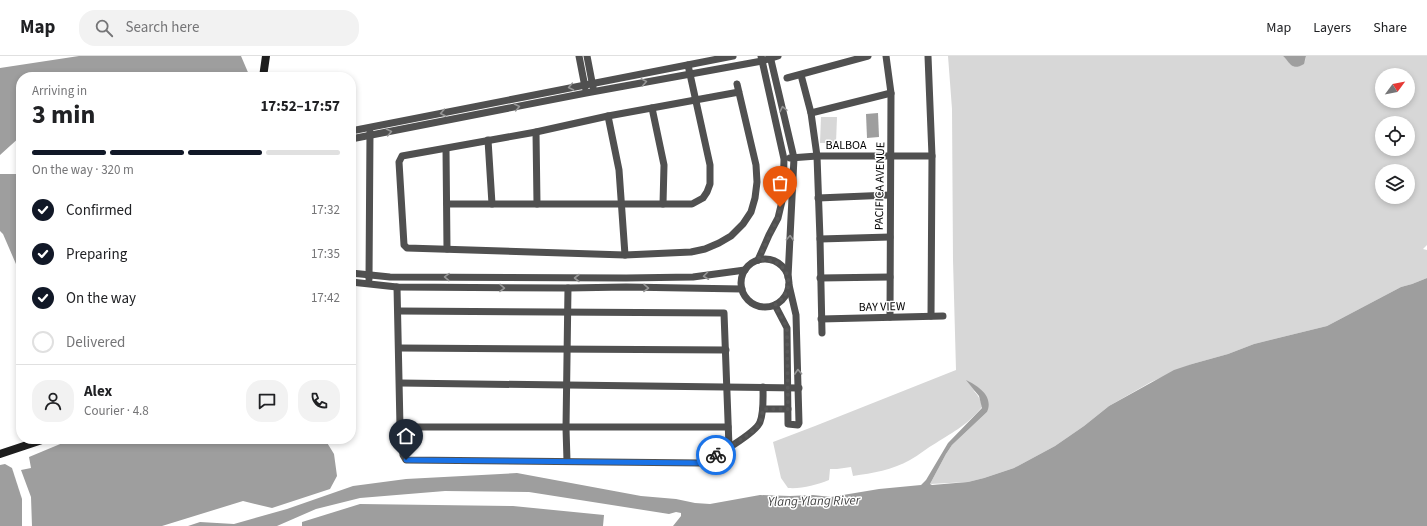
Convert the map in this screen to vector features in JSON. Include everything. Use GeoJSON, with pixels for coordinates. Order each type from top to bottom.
{"type":"FeatureCollection","features":[{"type":"Feature","properties":{"kind":"main road"},"geometry":{"type":"LineString","coordinates":[[263,58],[263,72]]}},
{"type":"Feature","properties":{"kind":"main road"},"geometry":{"type":"LineString","coordinates":[[0,454],[30,444]]}},
{"type":"Feature","properties":{"kind":"street"},"geometry":{"type":"LineString","coordinates":[[579,56],[586,93]]}},
{"type":"Feature","properties":{"kind":"street"},"geometry":{"type":"LineString","coordinates":[[587,56],[594,92]]}},
{"type":"Feature","properties":{"kind":"street"},"geometry":{"type":"LineString","coordinates":[[356,130],[584,84],[733,56]]}},
{"type":"Feature","properties":{"kind":"street"},"geometry":{"type":"LineString","coordinates":[[787,78],[868,56]]}},
{"type":"Feature","properties":{"kind":"street","name":"PACIFICA AVENUE"},"geometry":{"type":"LineString","coordinates":[[886,56],[891,93],[890,317]]}},
{"type":"Feature","properties":{"kind":"street"},"geometry":{"type":"LineString","coordinates":[[928,56],[932,156],[930,316]]}},
{"type":"Feature","properties":{"kind":"street"},"geometry":{"type":"LineString","coordinates":[[356,138],[690,74],[761,58],[773,57],[794,158],[788,277],[796,315],[799,388],[798,425],[788,425],[787,328],[775,305]]}},
{"type":"Feature","properties":{"kind":"street"},"geometry":{"type":"LineString","coordinates":[[758,260],[778,218],[783,197],[784,159],[761,58]]}},
{"type":"Feature","properties":{"kind":"street"},"geometry":{"type":"LineString","coordinates":[[447,204],[692,204],[704,198],[710,184],[710,166],[688,65]]}},
{"type":"Feature","properties":{"kind":"street"},"geometry":{"type":"LineString","coordinates":[[801,75],[810,113],[817,156],[822,333]]}},
{"type":"Feature","properties":{"kind":"street"},"geometry":{"type":"LineString","coordinates":[[737,84],[739,92],[756,165],[757,182],[751,212],[743,224],[731,236],[719,243],[691,252],[625,255],[407,248],[404,245],[399,162],[402,156],[536,132],[608,116],[739,92]]}},
{"type":"Feature","properties":{"kind":"street"},"geometry":{"type":"LineString","coordinates":[[810,113],[891,93]]}},
{"type":"Feature","properties":{"kind":"street"},"geometry":{"type":"LineString","coordinates":[[652,108],[664,165],[663,204]]}},
{"type":"Feature","properties":{"kind":"street"},"geometry":{"type":"LineString","coordinates":[[608,116],[619,170],[620,205],[625,255]]}},
{"type":"Feature","properties":{"kind":"street"},"geometry":{"type":"LineString","coordinates":[[368,284],[370,274],[370,127]]}},
{"type":"Feature","properties":{"kind":"street"},"geometry":{"type":"LineString","coordinates":[[536,132],[537,204]]}},
{"type":"Feature","properties":{"kind":"street"},"geometry":{"type":"LineString","coordinates":[[488,140],[492,204]]}},
{"type":"Feature","properties":{"kind":"street"},"geometry":{"type":"LineString","coordinates":[[446,149],[447,249]]}},
{"type":"Feature","properties":{"kind":"street","name":"BALBOA"},"geometry":{"type":"LineString","coordinates":[[784,159],[817,156],[932,156]]}},
{"type":"Feature","properties":{"kind":"street"},"geometry":{"type":"LineString","coordinates":[[818,198],[890,195]]}},
{"type":"Feature","properties":{"kind":"street"},"geometry":{"type":"LineString","coordinates":[[820,239],[890,236]]}},
{"type":"Feature","properties":{"kind":"street"},"geometry":{"type":"LineString","coordinates":[[788,277],[780,264],[766,259],[758,260],[745,270],[742,276],[742,289],[745,296],[755,305],[769,307],[782,300],[787,293],[789,286]]}},
{"type":"Feature","properties":{"kind":"street"},"geometry":{"type":"LineString","coordinates":[[356,273],[390,277],[626,278],[693,277],[745,270]]}},
{"type":"Feature","properties":{"kind":"street"},"geometry":{"type":"LineString","coordinates":[[820,278],[890,277]]}},
{"type":"Feature","properties":{"kind":"street"},"geometry":{"type":"LineString","coordinates":[[626,278],[626,287]]}},
{"type":"Feature","properties":{"kind":"street"},"geometry":{"type":"LineString","coordinates":[[356,283],[397,287],[626,287],[742,289]]}},
{"type":"Feature","properties":{"kind":"street"},"geometry":{"type":"LineString","coordinates":[[397,287],[399,311],[400,426],[403,455],[406,460],[701,463],[729,448],[757,428],[761,421],[763,409],[763,387]]}},
{"type":"Feature","properties":{"kind":"street"},"geometry":{"type":"LineString","coordinates":[[567,461],[568,288]]}},
{"type":"Feature","properties":{"kind":"street"},"geometry":{"type":"LineString","coordinates":[[399,311],[724,313],[729,448]]}},
{"type":"Feature","properties":{"kind":"street","name":"BAY VIEW"},"geometry":{"type":"LineString","coordinates":[[821,319],[943,316]]}},
{"type":"Feature","properties":{"kind":"street"},"geometry":{"type":"LineString","coordinates":[[399,348],[726,350]]}},
{"type":"Feature","properties":{"kind":"street"},"geometry":{"type":"LineString","coordinates":[[400,383],[799,388]]}},
{"type":"Feature","properties":{"kind":"street"},"geometry":{"type":"LineString","coordinates":[[763,409],[788,409]]}},
{"type":"Feature","properties":{"kind":"street"},"geometry":{"type":"LineString","coordinates":[[400,426],[566,428],[728,427]]}},
{"type":"Feature","properties":{"kind":"shaded area"},"geometry":{"type":"Polygon","coordinates":[[[948,56],[1283,56],[1294,67],[1305,61],[1306,56],[1427,56],[1427,245],[1423,249],[1427,250],[1427,278],[1401,287],[1327,326],[1254,344],[1228,354],[1192,364],[1151,382],[1109,406],[1055,446],[1014,468],[984,478],[968,482],[930,484],[952,445],[987,412],[988,401],[973,390],[979,398],[982,407],[971,419],[910,460],[889,469],[853,476],[851,467],[830,469],[829,480],[809,486],[788,488],[781,478],[773,442],[956,370],[953,260],[952,109],[948,56]]]}},
{"type":"Feature","properties":{"kind":"shaded area"},"geometry":{"type":"Polygon","coordinates":[[[821,117],[837,117],[836,143],[820,143],[821,117]]]}},
{"type":"Feature","properties":{"kind":"water"},"geometry":{"type":"Polygon","coordinates":[[[79,56],[241,56],[248,72],[16,72],[16,141],[0,155],[0,68],[79,56]]]}},
{"type":"Feature","properties":{"kind":"water"},"geometry":{"type":"Polygon","coordinates":[[[1283,56],[1306,56],[1304,64],[1294,67],[1283,56]]]}},
{"type":"Feature","properties":{"kind":"water"},"geometry":{"type":"Polygon","coordinates":[[[878,113],[879,137],[867,138],[866,114],[878,113]]]}},
{"type":"Feature","properties":{"kind":"water"},"geometry":{"type":"Polygon","coordinates":[[[0,174],[16,174],[16,264],[3,234],[0,231],[0,174]]]}},
{"type":"Feature","properties":{"kind":"water","name":"Ylang-Ylang River"},"geometry":{"type":"Polygon","coordinates":[[[1427,278],[1427,526],[673,526],[681,516],[681,513],[676,512],[669,514],[529,492],[445,491],[360,498],[316,509],[277,526],[188,526],[200,522],[234,524],[287,509],[353,486],[406,479],[517,473],[641,496],[710,504],[760,495],[813,495],[831,497],[879,489],[921,485],[926,480],[948,443],[982,408],[979,396],[966,380],[975,385],[987,396],[989,406],[987,412],[952,445],[930,484],[968,482],[1014,468],[1055,446],[1109,406],[1174,370],[1228,354],[1254,344],[1327,326],[1401,287],[1427,278]]]}},
{"type":"Feature","properties":{"kind":"water"},"geometry":{"type":"Polygon","coordinates":[[[60,444],[328,444],[334,454],[337,476],[330,489],[272,508],[243,501],[162,526],[32,526],[31,497],[21,470],[31,468],[29,457],[60,444]]]}},
{"type":"Feature","properties":{"kind":"water"},"geometry":{"type":"Polygon","coordinates":[[[5,464],[12,468],[22,499],[22,526],[0,526],[0,465],[5,464]]]}},
{"type":"Feature","properties":{"kind":"water"},"geometry":{"type":"Polygon","coordinates":[[[360,504],[513,506],[604,515],[603,526],[302,526],[302,522],[360,504]]]}},
{"type":"Feature","properties":{"kind":"way so far"},"geometry":{"type":"LineString","coordinates":[[716,455],[729,448],[757,428],[761,421],[763,409],[788,409],[787,328],[775,305],[782,300],[787,293],[789,281],[785,270],[780,264],[766,259],[758,260],[778,218],[780,207]]}},
{"type":"Feature","properties":{"kind":"route"},"geometry":{"type":"LineString","coordinates":[[406,460],[701,463],[716,455]]}}]}
